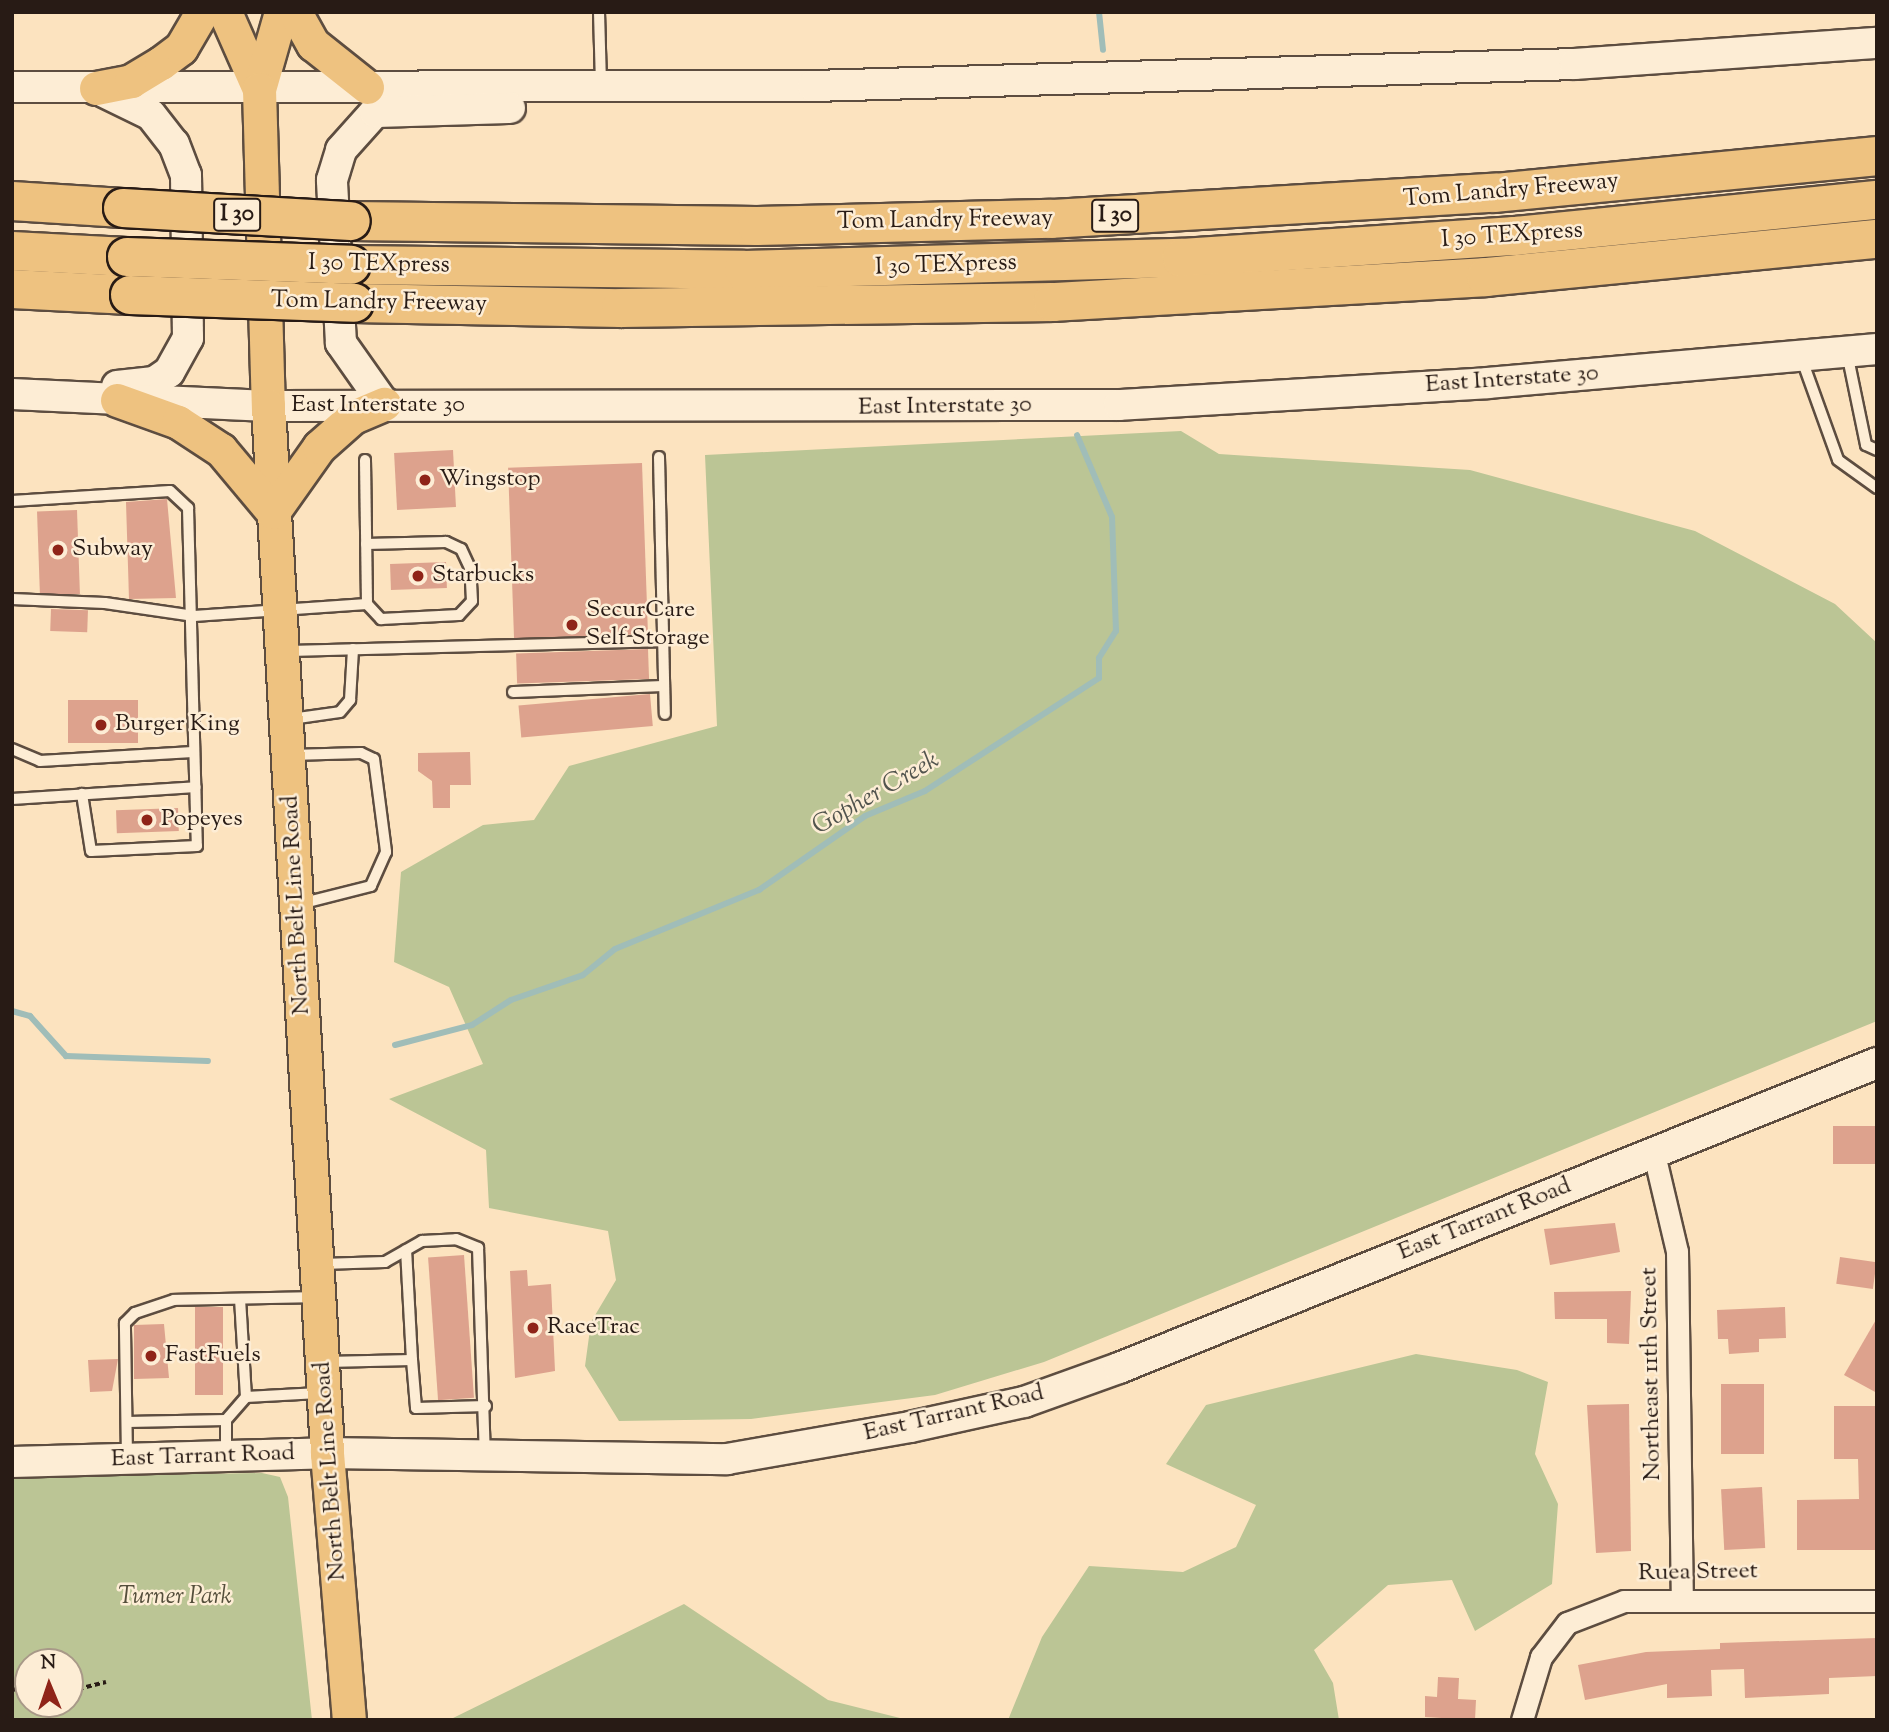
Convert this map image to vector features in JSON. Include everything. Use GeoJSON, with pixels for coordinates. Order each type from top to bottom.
{"type":"FeatureCollection","features":[{"type":"Feature","properties":{"kind":"highway","name":"Tom Landry Freeway"},"geometry":{"type":"LineString","coordinates":[[12,201],[351,221],[757,226],[1051,219],[1454,196],[1877,156]]}},
{"type":"Feature","properties":{"kind":"highway","name":"I 30 TEXpress"},"geometry":{"type":"LineString","coordinates":[[12,251],[351,265],[744,270],[1182,258],[1553,233],[1877,200]]}},
{"type":"Feature","properties":{"kind":"highway","name":"Tom Landry Freeway"},"geometry":{"type":"LineString","coordinates":[[12,289],[354,303],[673,308],[1066,302],[1486,277],[1877,239]]}},
{"type":"Feature","properties":{"kind":"main road"},"geometry":{"type":"LineString","coordinates":[[96,88],[131,81],[161,64],[181,48],[202,12]]}},
{"type":"Feature","properties":{"kind":"main road","name":"North Belt Line Road"},"geometry":{"type":"LineString","coordinates":[[225,12],[259,89]]}},
{"type":"Feature","properties":{"kind":"main road","name":"North Belt Line Road"},"geometry":{"type":"LineString","coordinates":[[281,12],[259,89],[268,406],[325,1377],[327,1454],[349,1720]]}},
{"type":"Feature","properties":{"kind":"main road"},"geometry":{"type":"LineString","coordinates":[[295,12],[313,44],[367,87]]}},
{"type":"Feature","properties":{"kind":"main road"},"geometry":{"type":"LineString","coordinates":[[12,87],[601,88],[1575,64],[1877,43]]}},
{"type":"Feature","properties":{"kind":"main road"},"geometry":{"type":"LineString","coordinates":[[12,394],[44,386],[154,382],[169,372],[188,338],[186,175],[174,144],[150,114],[96,88]]}},
{"type":"Feature","properties":{"kind":"main road"},"geometry":{"type":"LineString","coordinates":[[117,400],[178,422],[222,450],[273,512],[319,447],[354,417],[384,404],[341,343],[332,180],[341,150],[375,112],[518,108],[542,89]]}},
{"type":"Feature","properties":{"kind":"main road","name":"East Interstate 30"},"geometry":{"type":"LineString","coordinates":[[12,394],[268,406],[384,404],[629,410],[1119,405],[1801,358],[1877,349]]}},
{"type":"Feature","properties":{"kind":"main road","name":"East Tarrant Road"},"geometry":{"type":"LineString","coordinates":[[12,1462],[327,1454],[727,1459],[1024,1402],[1654,1154],[1877,1063]]}},
{"type":"Feature","properties":{"kind":"street","name":"Northeast 11th Street"},"geometry":{"type":"LineString","coordinates":[[1654,1154],[1677,1251],[1682,1597]]}},
{"type":"Feature","properties":{"kind":"street","name":"Ruea Street"},"geometry":{"type":"LineString","coordinates":[[1522,1720],[1541,1657],[1567,1623],[1624,1601],[1682,1597],[1877,1601]]}},
{"type":"Feature","properties":{"kind":"lane"},"geometry":{"type":"LineString","coordinates":[[599,12],[601,88]]}},
{"type":"Feature","properties":{"kind":"lane"},"geometry":{"type":"LineString","coordinates":[[1847,352],[1866,445],[1877,450]]}},
{"type":"Feature","properties":{"kind":"lane"},"geometry":{"type":"LineString","coordinates":[[1801,358],[1838,460],[1877,488]]}},
{"type":"Feature","properties":{"kind":"lane"},"geometry":{"type":"LineString","coordinates":[[659,457],[665,715]]}},
{"type":"Feature","properties":{"kind":"lane"},"geometry":{"type":"LineString","coordinates":[[365,460],[366,544],[367,604],[381,618],[459,615],[472,601],[470,568],[461,549],[446,542],[366,544]]}},
{"type":"Feature","properties":{"kind":"lane"},"geometry":{"type":"LineString","coordinates":[[12,501],[29,496],[182,496],[188,508],[194,617],[187,657],[196,787],[197,846],[166,852],[91,851],[82,794]]}},
{"type":"Feature","properties":{"kind":"lane"},"geometry":{"type":"LineString","coordinates":[[12,599],[105,603],[194,617],[367,604]]}},
{"type":"Feature","properties":{"kind":"lane"},"geometry":{"type":"LineString","coordinates":[[282,652],[663,640]]}},
{"type":"Feature","properties":{"kind":"lane"},"geometry":{"type":"LineString","coordinates":[[286,719],[340,712],[350,701],[353,649]]}},
{"type":"Feature","properties":{"kind":"lane"},"geometry":{"type":"LineString","coordinates":[[513,692],[664,686]]}},
{"type":"Feature","properties":{"kind":"lane"},"geometry":{"type":"LineString","coordinates":[[12,749],[40,761],[193,752]]}},
{"type":"Feature","properties":{"kind":"lane"},"geometry":{"type":"LineString","coordinates":[[289,755],[361,753],[374,759],[386,852],[371,886],[297,905]]}},
{"type":"Feature","properties":{"kind":"lane"},"geometry":{"type":"LineString","coordinates":[[12,799],[196,787]]}},
{"type":"Feature","properties":{"kind":"lane"},"geometry":{"type":"LineString","coordinates":[[128,1460],[125,1323],[174,1300],[240,1299],[385,1262],[422,1241],[456,1239],[478,1248],[486,1406],[485,1458]]}},
{"type":"Feature","properties":{"kind":"lane"},"geometry":{"type":"LineString","coordinates":[[406,1250],[416,1408],[486,1406]]}},
{"type":"Feature","properties":{"kind":"lane"},"geometry":{"type":"LineString","coordinates":[[240,1299],[246,1397]]}},
{"type":"Feature","properties":{"kind":"lane"},"geometry":{"type":"LineString","coordinates":[[226,1457],[226,1420],[246,1397],[325,1377],[412,1360]]}},
{"type":"Feature","properties":{"kind":"lane"},"geometry":{"type":"LineString","coordinates":[[127,1422],[226,1420]]}},
{"type":"Feature","properties":{"kind":"path"},"geometry":{"type":"LineString","coordinates":[[84,1687],[106,1682]]}},
{"type":"Feature","properties":{"kind":"green space"},"geometry":{"type":"Polygon","coordinates":[[[1181,431],[1219,454],[1470,470],[1695,531],[1835,604],[1877,643],[1877,1021],[1044,1362],[935,1395],[751,1419],[619,1421],[585,1366],[591,1322],[616,1280],[608,1231],[489,1208],[486,1150],[389,1099],[483,1064],[449,987],[394,962],[401,872],[483,825],[534,820],[569,766],[717,726],[705,455],[1181,431]]]}},
{"type":"Feature","properties":{"kind":"green space"},"geometry":{"type":"Polygon","coordinates":[[[1416,1354],[1517,1370],[1548,1382],[1535,1454],[1558,1504],[1552,1584],[1475,1631],[1452,1580],[1388,1585],[1314,1650],[1333,1683],[1339,1720],[1008,1720],[1042,1637],[1089,1566],[1183,1572],[1236,1547],[1256,1505],[1166,1464],[1206,1405],[1416,1354]]]}},
{"type":"Feature","properties":{"kind":"green space","name":"Turner Park"},"geometry":{"type":"Polygon","coordinates":[[[262,1473],[280,1477],[288,1497],[312,1720],[12,1720],[12,1477],[262,1473]]]}},
{"type":"Feature","properties":{"kind":"green space"},"geometry":{"type":"Polygon","coordinates":[[[684,1604],[828,1700],[908,1720],[449,1720],[684,1604]]]}},
{"type":"Feature","properties":{"kind":"building","name":"Wingstop"},"geometry":{"type":"Polygon","coordinates":[[[453,450],[456,507],[397,510],[394,453],[453,450]]]}},
{"type":"Feature","properties":{"kind":"building"},"geometry":{"type":"Polygon","coordinates":[[[642,463],[648,634],[514,639],[508,468],[642,463]]]}},
{"type":"Feature","properties":{"kind":"building"},"geometry":{"type":"Polygon","coordinates":[[[167,499],[176,598],[129,599],[126,502],[167,499]]]}},
{"type":"Feature","properties":{"kind":"building","name":"Subway"},"geometry":{"type":"Polygon","coordinates":[[[77,510],[80,594],[40,595],[37,511],[77,510]]]}},
{"type":"Feature","properties":{"kind":"building","name":"Starbucks"},"geometry":{"type":"Polygon","coordinates":[[[446,562],[447,588],[391,590],[390,564],[446,562]]]}},
{"type":"Feature","properties":{"kind":"building"},"geometry":{"type":"Polygon","coordinates":[[[51,609],[88,610],[87,632],[50,631],[51,609]]]}},
{"type":"Feature","properties":{"kind":"building"},"geometry":{"type":"Polygon","coordinates":[[[648,649],[649,679],[517,684],[516,654],[648,649]]]}},
{"type":"Feature","properties":{"kind":"building"},"geometry":{"type":"Polygon","coordinates":[[[650,694],[653,726],[521,737],[519,706],[650,694]]]}},
{"type":"Feature","properties":{"kind":"building","name":"Burger King"},"geometry":{"type":"Polygon","coordinates":[[[68,700],[138,700],[138,743],[68,743],[68,700]]]}},
{"type":"Feature","properties":{"kind":"building"},"geometry":{"type":"Polygon","coordinates":[[[470,752],[471,785],[450,785],[450,808],[433,808],[432,781],[418,771],[418,753],[470,752]]]}},
{"type":"Feature","properties":{"kind":"building","name":"Popeyes"},"geometry":{"type":"Polygon","coordinates":[[[178,808],[179,831],[117,833],[116,810],[178,808]]]}},
{"type":"Feature","properties":{"kind":"building"},"geometry":{"type":"Polygon","coordinates":[[[1833,1126],[1877,1126],[1877,1164],[1833,1164],[1833,1126]]]}},
{"type":"Feature","properties":{"kind":"building"},"geometry":{"type":"Polygon","coordinates":[[[1615,1223],[1620,1252],[1550,1265],[1544,1229],[1615,1223]]]}},
{"type":"Feature","properties":{"kind":"building"},"geometry":{"type":"Polygon","coordinates":[[[464,1255],[474,1398],[438,1400],[428,1258],[464,1255]]]}},
{"type":"Feature","properties":{"kind":"building"},"geometry":{"type":"Polygon","coordinates":[[[1840,1257],[1877,1262],[1873,1289],[1836,1284],[1840,1257]]]}},
{"type":"Feature","properties":{"kind":"building","name":"RaceTrac"},"geometry":{"type":"Polygon","coordinates":[[[527,1270],[528,1286],[551,1284],[555,1371],[515,1378],[510,1271],[527,1270]]]}},
{"type":"Feature","properties":{"kind":"building"},"geometry":{"type":"Polygon","coordinates":[[[1631,1291],[1629,1344],[1607,1343],[1607,1319],[1555,1319],[1554,1292],[1631,1291]]]}},
{"type":"Feature","properties":{"kind":"building"},"geometry":{"type":"Polygon","coordinates":[[[195,1307],[223,1307],[223,1395],[195,1395],[195,1307]]]}},
{"type":"Feature","properties":{"kind":"building"},"geometry":{"type":"Polygon","coordinates":[[[1785,1307],[1786,1338],[1759,1339],[1759,1352],[1729,1354],[1728,1339],[1718,1339],[1717,1310],[1785,1307]]]}},
{"type":"Feature","properties":{"kind":"building"},"geometry":{"type":"Polygon","coordinates":[[[1877,1318],[1877,1393],[1844,1375],[1877,1318]]]}},
{"type":"Feature","properties":{"kind":"building","name":"FastFuels"},"geometry":{"type":"Polygon","coordinates":[[[164,1324],[169,1378],[134,1379],[134,1325],[164,1324]]]}},
{"type":"Feature","properties":{"kind":"building"},"geometry":{"type":"Polygon","coordinates":[[[118,1359],[112,1391],[90,1392],[88,1360],[118,1359]]]}},
{"type":"Feature","properties":{"kind":"building"},"geometry":{"type":"Polygon","coordinates":[[[1721,1384],[1764,1384],[1764,1454],[1721,1454],[1721,1384]]]}},
{"type":"Feature","properties":{"kind":"building"},"geometry":{"type":"Polygon","coordinates":[[[1629,1404],[1631,1551],[1596,1553],[1587,1405],[1629,1404]]]}},
{"type":"Feature","properties":{"kind":"building"},"geometry":{"type":"Polygon","coordinates":[[[1834,1406],[1877,1406],[1877,1550],[1797,1550],[1797,1500],[1859,1499],[1858,1459],[1834,1459],[1834,1406]]]}},
{"type":"Feature","properties":{"kind":"building"},"geometry":{"type":"Polygon","coordinates":[[[1762,1487],[1765,1548],[1724,1550],[1721,1489],[1762,1487]]]}},
{"type":"Feature","properties":{"kind":"building"},"geometry":{"type":"Polygon","coordinates":[[[1877,1638],[1877,1676],[1829,1678],[1829,1694],[1745,1698],[1744,1669],[1711,1670],[1712,1696],[1667,1698],[1667,1684],[1585,1700],[1578,1665],[1646,1652],[1720,1649],[1720,1643],[1877,1638]]]}},
{"type":"Feature","properties":{"kind":"building"},"geometry":{"type":"Polygon","coordinates":[[[1438,1677],[1459,1678],[1458,1699],[1476,1700],[1475,1720],[1425,1717],[1425,1696],[1437,1697],[1438,1677]]]}},
{"type":"Feature","properties":{"kind":"waterway","name":"Gopher Creek"},"geometry":{"type":"LineString","coordinates":[[1099,12],[1103,50]]}},
{"type":"Feature","properties":{"kind":"waterway","name":"Gopher Creek"},"geometry":{"type":"LineString","coordinates":[[395,1045],[472,1025],[511,1000],[583,975],[615,949],[759,890],[865,816],[925,791],[1099,678],[1099,658],[1116,631],[1112,517],[1077,435]]}},
{"type":"Feature","properties":{"kind":"waterway","name":"Gopher Creek"},"geometry":{"type":"LineString","coordinates":[[12,1011],[30,1016],[66,1056],[208,1061]]}},
{"type":"Feature","properties":{"kind":"place","name":"Wingstop"},"geometry":{"type":"Point","coordinates":[425,480]}},
{"type":"Feature","properties":{"kind":"place","name":"Subway"},"geometry":{"type":"Point","coordinates":[58,550]}},
{"type":"Feature","properties":{"kind":"place","name":"Starbucks"},"geometry":{"type":"Point","coordinates":[418,576]}},
{"type":"Feature","properties":{"kind":"place","name":"SecurCare Self Storage"},"geometry":{"type":"Point","coordinates":[572,625]}},
{"type":"Feature","properties":{"kind":"place","name":"Burger King"},"geometry":{"type":"Point","coordinates":[101,725]}},
{"type":"Feature","properties":{"kind":"place","name":"Popeyes"},"geometry":{"type":"Point","coordinates":[147,820]}},
{"type":"Feature","properties":{"kind":"place","name":"RaceTrac"},"geometry":{"type":"Point","coordinates":[533,1328]}},
{"type":"Feature","properties":{"kind":"place","name":"FastFuels"},"geometry":{"type":"Point","coordinates":[151,1356]}}]}
